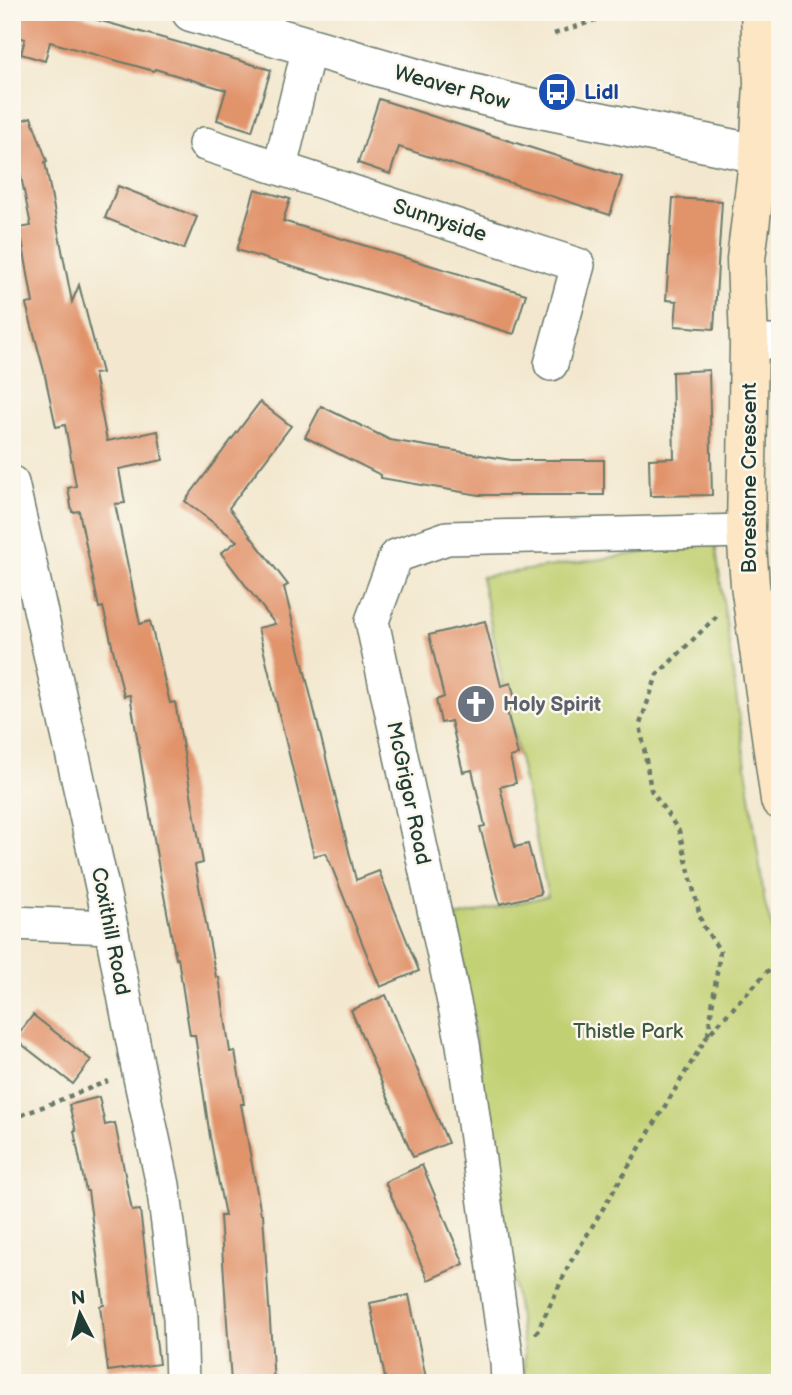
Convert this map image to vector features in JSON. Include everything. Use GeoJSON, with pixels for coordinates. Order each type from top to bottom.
{"type":"FeatureCollection","features":[{"type":"Feature","properties":{"kind":"main road","name":"Borestone Crescent"},"geometry":{"type":"LineString","coordinates":[[760,12],[763,84],[759,154],[746,259],[765,342],[746,531],[750,585],[780,800]]}},
{"type":"Feature","properties":{"kind":"street","name":"Weaver Row"},"geometry":{"type":"LineString","coordinates":[[191,12],[440,85],[516,104],[759,154]]}},
{"type":"Feature","properties":{"kind":"street"},"geometry":{"type":"LineString","coordinates":[[280,167],[309,47]]}},
{"type":"Feature","properties":{"kind":"street","name":"Sunnyside"},"geometry":{"type":"LineString","coordinates":[[205,144],[578,265],[551,364]]}},
{"type":"Feature","properties":{"kind":"street","name":"Coxithill Road"},"geometry":{"type":"LineString","coordinates":[[12,483],[111,927],[163,1185],[180,1318],[182,1383]]}},
{"type":"Feature","properties":{"kind":"street","name":"McGrigor Road"},"geometry":{"type":"LineString","coordinates":[[508,1383],[463,1044],[372,621],[396,556],[447,538],[746,531]]}},
{"type":"Feature","properties":{"kind":"street"},"geometry":{"type":"LineString","coordinates":[[12,923],[111,927]]}},
{"type":"Feature","properties":{"kind":"path"},"geometry":{"type":"LineString","coordinates":[[554,34],[620,12]]}},
{"type":"Feature","properties":{"kind":"path"},"geometry":{"type":"LineString","coordinates":[[708,1035],[720,951],[702,924],[679,831],[651,790],[640,724],[657,676],[750,585]]}},
{"type":"Feature","properties":{"kind":"path"},"geometry":{"type":"LineString","coordinates":[[536,1335],[570,1263],[708,1035],[780,958]]}},
{"type":"Feature","properties":{"kind":"path"},"geometry":{"type":"LineString","coordinates":[[12,1119],[138,1068]]}},
{"type":"Feature","properties":{"kind":"green space"},"geometry":{"type":"Polygon","coordinates":[[[780,256],[780,319],[770,303],[768,288],[780,256]]]}},
{"type":"Feature","properties":{"kind":"green space","name":"Thistle Park"},"geometry":{"type":"Polygon","coordinates":[[[715,542],[765,904],[780,956],[780,1383],[525,1383],[524,1350],[456,917],[548,896],[481,577],[715,542]]]}},
{"type":"Feature","properties":{"kind":"building"},"geometry":{"type":"Polygon","coordinates":[[[12,12],[69,12],[271,70],[252,131],[217,120],[226,90],[50,42],[45,61],[21,54],[25,39],[12,35],[12,12]]]}},
{"type":"Feature","properties":{"kind":"building"},"geometry":{"type":"Polygon","coordinates":[[[379,99],[622,177],[610,215],[399,147],[390,174],[358,163],[379,99]]]}},
{"type":"Feature","properties":{"kind":"building"},"geometry":{"type":"Polygon","coordinates":[[[31,117],[47,161],[45,162],[72,302],[79,285],[102,373],[94,374],[107,441],[158,431],[163,460],[119,469],[125,503],[115,504],[140,624],[150,621],[170,703],[175,702],[203,863],[195,865],[216,977],[219,977],[230,1052],[235,1051],[244,1104],[241,1104],[263,1214],[274,1383],[231,1383],[220,1216],[225,1216],[195,1035],[190,1035],[130,695],[124,696],[103,607],[99,608],[79,511],[72,512],[68,488],[76,486],[65,425],[56,427],[26,304],[33,303],[20,228],[31,226],[20,171],[12,174],[12,124],[31,117]]]}},
{"type":"Feature","properties":{"kind":"building"},"geometry":{"type":"Polygon","coordinates":[[[118,186],[197,217],[184,249],[105,218],[118,186]]]}},
{"type":"Feature","properties":{"kind":"building"},"geometry":{"type":"Polygon","coordinates":[[[255,189],[290,199],[283,221],[526,294],[514,334],[237,250],[255,189]]]}},
{"type":"Feature","properties":{"kind":"building"},"geometry":{"type":"Polygon","coordinates":[[[673,198],[722,201],[714,329],[675,326],[677,301],[666,300],[673,198]]]}},
{"type":"Feature","properties":{"kind":"building"},"geometry":{"type":"Polygon","coordinates":[[[709,370],[712,495],[650,496],[649,459],[674,458],[672,372],[709,370]]]}},
{"type":"Feature","properties":{"kind":"building"},"geometry":{"type":"Polygon","coordinates":[[[260,402],[291,426],[229,508],[288,585],[284,587],[356,880],[379,871],[419,971],[380,987],[326,853],[314,856],[258,628],[275,624],[221,553],[237,541],[185,501],[260,402]]]}},
{"type":"Feature","properties":{"kind":"building"},"geometry":{"type":"Polygon","coordinates":[[[321,406],[390,440],[511,460],[604,460],[604,495],[479,495],[381,478],[381,475],[305,437],[321,406]]]}},
{"type":"Feature","properties":{"kind":"building","name":"Holy Spirit"},"geometry":{"type":"Polygon","coordinates":[[[485,621],[501,686],[511,683],[517,708],[507,711],[518,755],[510,757],[516,783],[500,787],[515,847],[528,844],[541,894],[500,904],[480,827],[485,826],[472,770],[463,772],[451,721],[441,723],[436,700],[444,697],[429,635],[485,621]]]}},
{"type":"Feature","properties":{"kind":"building"},"geometry":{"type":"Polygon","coordinates":[[[386,995],[448,1143],[413,1157],[351,1010],[386,995]]]}},
{"type":"Feature","properties":{"kind":"building"},"geometry":{"type":"Polygon","coordinates":[[[33,1015],[91,1060],[73,1084],[15,1039],[33,1015]]]}},
{"type":"Feature","properties":{"kind":"building"},"geometry":{"type":"Polygon","coordinates":[[[99,1097],[105,1125],[115,1123],[132,1211],[140,1210],[159,1364],[108,1371],[100,1306],[104,1305],[88,1191],[69,1105],[99,1097]]]}},
{"type":"Feature","properties":{"kind":"building"},"geometry":{"type":"Polygon","coordinates":[[[422,1165],[464,1264],[428,1280],[385,1182],[422,1165]]]}},
{"type":"Feature","properties":{"kind":"building"},"geometry":{"type":"Polygon","coordinates":[[[409,1295],[427,1383],[386,1383],[370,1303],[409,1295]]]}},
{"type":"Feature","properties":{"kind":"place","name":"Lidl"},"geometry":{"type":"Point","coordinates":[557,92]}},
{"type":"Feature","properties":{"kind":"place","name":"Holy Spirit"},"geometry":{"type":"Point","coordinates":[476,704]}}]}
